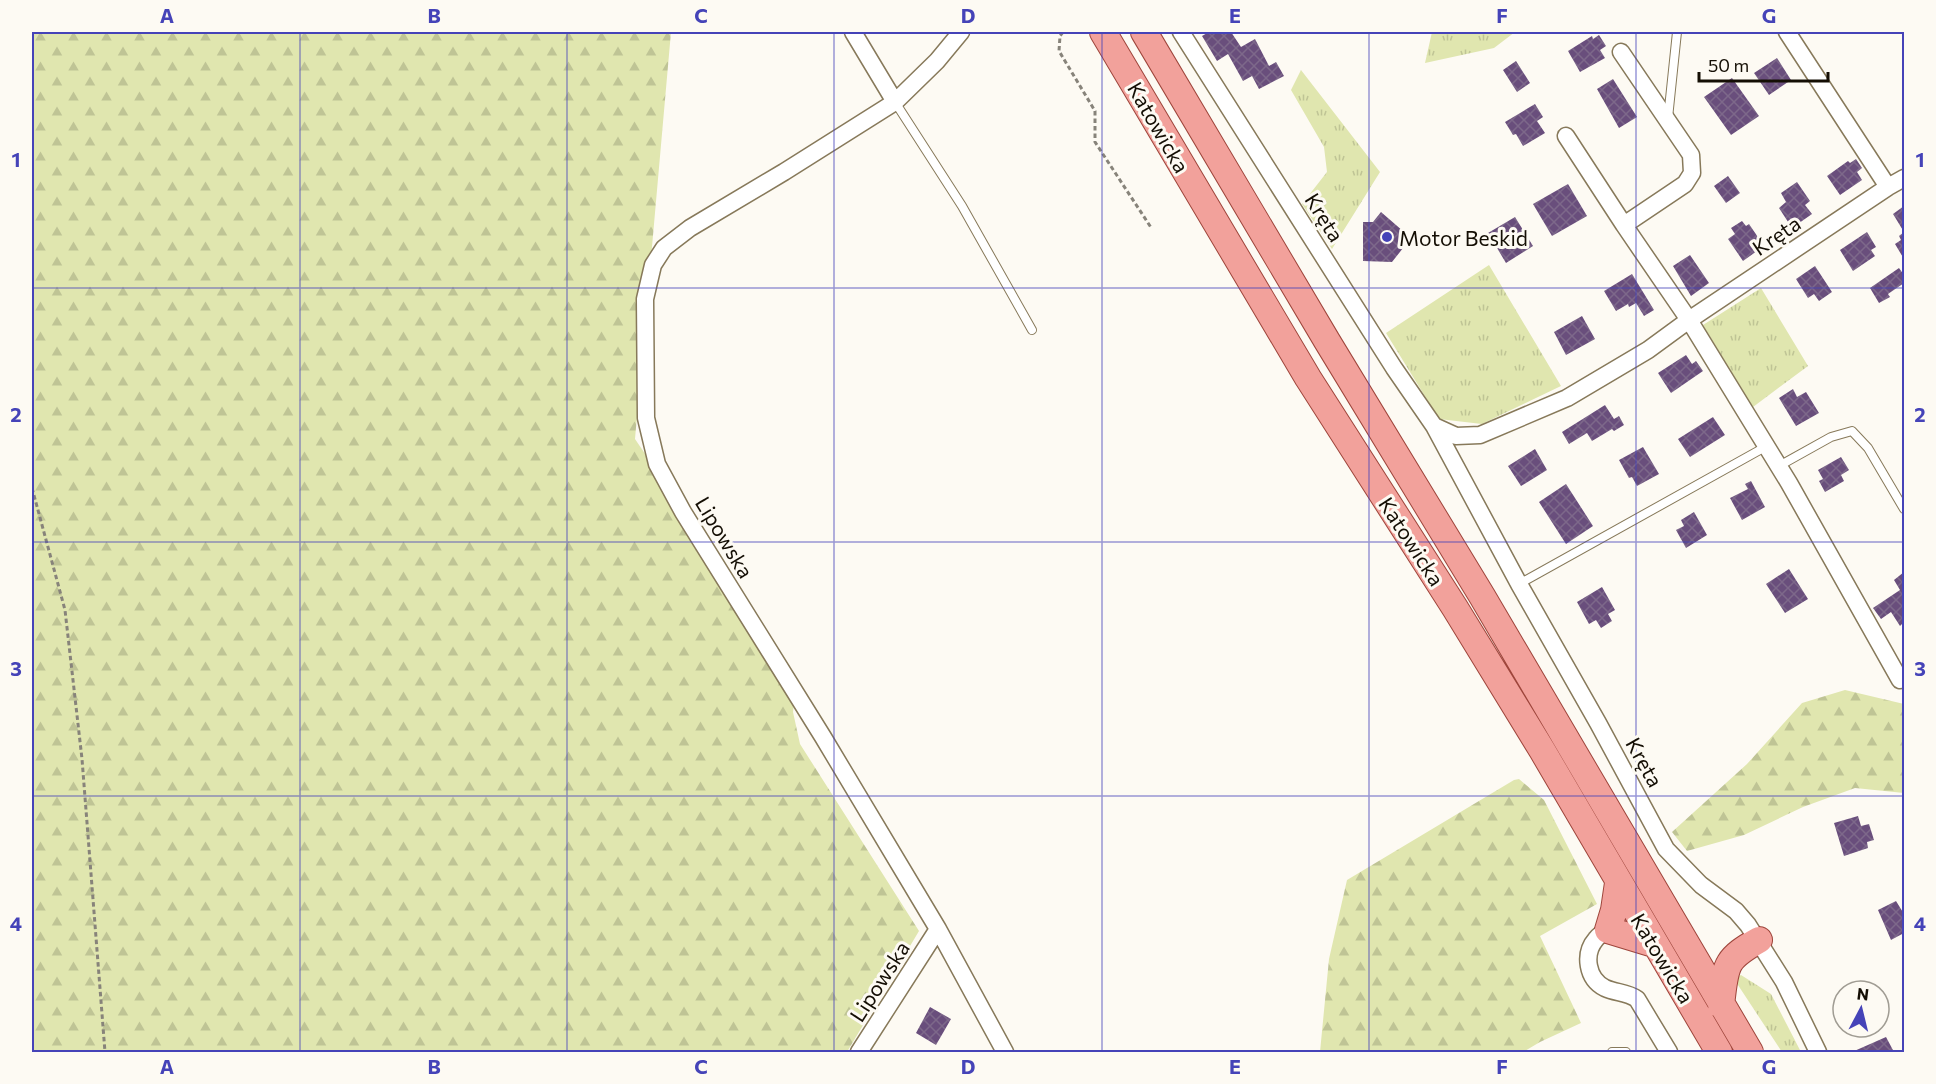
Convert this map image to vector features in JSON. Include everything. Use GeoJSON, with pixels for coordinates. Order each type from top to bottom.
{"type":"FeatureCollection","features":[{"type":"Feature","properties":{"kind":"main road","name":"Katowicka"},"geometry":{"type":"LineString","coordinates":[[1103,32],[1302,368],[1542,750],[1719,1053]]}},
{"type":"Feature","properties":{"kind":"main road","name":"Katowicka"},"geometry":{"type":"LineString","coordinates":[[1144,32],[1327,341],[1482,596],[1750,1053]]}},
{"type":"Feature","properties":{"kind":"main road"},"geometry":{"type":"LineString","coordinates":[[1618,883],[1608,930],[1654,944]]}},
{"type":"Feature","properties":{"kind":"main road"},"geometry":{"type":"LineString","coordinates":[[1721,1005],[1729,962],[1738,952],[1759,940]]}},
{"type":"Feature","properties":{"kind":"street"},"geometry":{"type":"LineString","coordinates":[[853,32],[895,102]]}},
{"type":"Feature","properties":{"kind":"street","name":"Lipowska"},"geometry":{"type":"LineString","coordinates":[[859,1053],[939,929],[823,736],[683,512],[657,464],[646,418],[645,299],[652,265],[664,248],[690,228],[895,102],[937,61],[961,32]]}},
{"type":"Feature","properties":{"kind":"street","name":"Kręta"},"geometry":{"type":"LineString","coordinates":[[1181,32],[1394,368],[1434,426],[1666,849],[1701,885],[1736,911],[1759,940],[1784,982],[1818,1053]]}},
{"type":"Feature","properties":{"kind":"street"},"geometry":{"type":"LineString","coordinates":[[1787,32],[1888,187]]}},
{"type":"Feature","properties":{"kind":"street"},"geometry":{"type":"LineString","coordinates":[[1621,52],[1690,155],[1692,173],[1685,184],[1624,225]]}},
{"type":"Feature","properties":{"kind":"street"},"geometry":{"type":"LineString","coordinates":[[1566,136],[1689,320],[1767,446],[1900,680]]}},
{"type":"Feature","properties":{"kind":"street","name":"Kręta"},"geometry":{"type":"LineString","coordinates":[[1434,426],[1456,436],[1480,435],[1567,398],[1648,350],[1689,320],[1888,187],[1905,178]]}},
{"type":"Feature","properties":{"kind":"street"},"geometry":{"type":"LineString","coordinates":[[939,929],[1005,1053]]}},
{"type":"Feature","properties":{"kind":"street"},"geometry":{"type":"LineString","coordinates":[[1608,930],[1596,939],[1591,948],[1587,959],[1589,970],[1595,980],[1605,988],[1628,993],[1637,999],[1669,1053]]}},
{"type":"Feature","properties":{"kind":"lane"},"geometry":{"type":"LineString","coordinates":[[1668,121],[1677,32]]}},
{"type":"Feature","properties":{"kind":"lane"},"geometry":{"type":"LineString","coordinates":[[895,102],[962,206],[1032,330]]}},
{"type":"Feature","properties":{"kind":"lane"},"geometry":{"type":"LineString","coordinates":[[1779,466],[1831,437],[1852,431],[1868,448],[1905,509]]}},
{"type":"Feature","properties":{"kind":"lane"},"geometry":{"type":"LineString","coordinates":[[1519,584],[1767,446]]}},
{"type":"Feature","properties":{"kind":"lane"},"geometry":{"type":"LineString","coordinates":[[1612,1053],[1626,1053]]}},
{"type":"Feature","properties":{"kind":"path"},"geometry":{"type":"LineString","coordinates":[[1063,32],[1060,36],[1059,51],[1095,111],[1095,142],[1152,229]]}},
{"type":"Feature","properties":{"kind":"path"},"geometry":{"type":"LineString","coordinates":[[32,488],[64,610],[82,759],[105,1053]]}},
{"type":"Feature","properties":{"kind":"green space"},"geometry":{"type":"Polygon","coordinates":[[[32,32],[671,32],[635,439],[797,678],[793,712],[800,744],[919,931],[847,1052],[32,1052],[32,32]]]}},
{"type":"Feature","properties":{"kind":"green space"},"geometry":{"type":"Polygon","coordinates":[[[1432,32],[1515,32],[1494,48],[1425,63],[1432,32]]]}},
{"type":"Feature","properties":{"kind":"green space"},"geometry":{"type":"Polygon","coordinates":[[[1301,70],[1380,172],[1332,249],[1302,204],[1327,172],[1324,147],[1291,90],[1301,70]]]}},
{"type":"Feature","properties":{"kind":"green space"},"geometry":{"type":"Polygon","coordinates":[[[1489,265],[1561,386],[1482,424],[1439,419],[1386,333],[1489,265]]]}},
{"type":"Feature","properties":{"kind":"green space"},"geometry":{"type":"Polygon","coordinates":[[[1761,288],[1808,366],[1753,407],[1703,325],[1761,288]]]}},
{"type":"Feature","properties":{"kind":"green space"},"geometry":{"type":"Polygon","coordinates":[[[1845,690],[1904,704],[1904,793],[1855,788],[1803,807],[1744,835],[1687,851],[1672,832],[1747,764],[1802,703],[1845,690]]]}},
{"type":"Feature","properties":{"kind":"green space"},"geometry":{"type":"Polygon","coordinates":[[[1519,779],[1544,800],[1597,904],[1540,936],[1581,1023],[1523,1052],[1320,1052],[1329,959],[1347,880],[1519,779]]]}},
{"type":"Feature","properties":{"kind":"green space"},"geometry":{"type":"Polygon","coordinates":[[[1741,975],[1771,994],[1801,1052],[1782,1052],[1734,979],[1741,975]]]}},
{"type":"Feature","properties":{"kind":"building"},"geometry":{"type":"Polygon","coordinates":[[[1209,32],[1231,32],[1241,47],[1255,39],[1269,66],[1276,62],[1284,76],[1259,89],[1252,76],[1243,81],[1228,54],[1217,61],[1202,36],[1209,32]]]}},
{"type":"Feature","properties":{"kind":"building"},"geometry":{"type":"Polygon","coordinates":[[[1599,35],[1606,46],[1600,50],[1605,58],[1580,72],[1568,51],[1592,36],[1593,39],[1599,35]]]}},
{"type":"Feature","properties":{"kind":"building"},"geometry":{"type":"Polygon","coordinates":[[[1777,58],[1791,80],[1769,95],[1754,73],[1777,58]]]}},
{"type":"Feature","properties":{"kind":"building"},"geometry":{"type":"Polygon","coordinates":[[[1516,61],[1530,83],[1517,92],[1503,70],[1516,61]]]}},
{"type":"Feature","properties":{"kind":"building"},"geometry":{"type":"Polygon","coordinates":[[[1732,78],[1759,116],[1731,135],[1704,97],[1732,78]]]}},
{"type":"Feature","properties":{"kind":"building"},"geometry":{"type":"Polygon","coordinates":[[[1613,79],[1637,117],[1619,128],[1597,89],[1613,79]]]}},
{"type":"Feature","properties":{"kind":"building"},"geometry":{"type":"Polygon","coordinates":[[[1535,104],[1543,117],[1537,121],[1545,133],[1523,146],[1505,122],[1535,104]]]}},
{"type":"Feature","properties":{"kind":"building"},"geometry":{"type":"Polygon","coordinates":[[[1856,159],[1862,168],[1857,172],[1862,180],[1840,195],[1827,176],[1848,161],[1850,163],[1856,159]]]}},
{"type":"Feature","properties":{"kind":"building"},"geometry":{"type":"Polygon","coordinates":[[[1728,176],[1740,193],[1726,203],[1714,186],[1728,176]]]}},
{"type":"Feature","properties":{"kind":"building"},"geometry":{"type":"Polygon","coordinates":[[[1797,182],[1810,201],[1805,205],[1812,214],[1792,228],[1779,208],[1786,202],[1781,193],[1797,182]]]}},
{"type":"Feature","properties":{"kind":"building"},"geometry":{"type":"Polygon","coordinates":[[[1568,184],[1587,216],[1552,236],[1533,204],[1568,184]]]}},
{"type":"Feature","properties":{"kind":"building"},"geometry":{"type":"Polygon","coordinates":[[[1904,206],[1904,232],[1893,214],[1904,206]]]}},
{"type":"Feature","properties":{"kind":"building","name":"Motor Beskid"},"geometry":{"type":"Polygon","coordinates":[[[1381,212],[1411,238],[1392,262],[1363,261],[1363,222],[1373,222],[1381,212]]]}},
{"type":"Feature","properties":{"kind":"building"},"geometry":{"type":"Polygon","coordinates":[[[1515,217],[1533,246],[1506,263],[1488,233],[1515,217]]]}},
{"type":"Feature","properties":{"kind":"building"},"geometry":{"type":"Polygon","coordinates":[[[1742,221],[1746,226],[1749,224],[1764,246],[1743,261],[1728,239],[1735,234],[1731,228],[1742,221]]]}},
{"type":"Feature","properties":{"kind":"building"},"geometry":{"type":"Polygon","coordinates":[[[1867,232],[1876,247],[1871,250],[1875,256],[1853,271],[1840,250],[1867,232]]]}},
{"type":"Feature","properties":{"kind":"building"},"geometry":{"type":"Polygon","coordinates":[[[1904,232],[1904,259],[1895,244],[1901,240],[1899,236],[1904,232]]]}},
{"type":"Feature","properties":{"kind":"building"},"geometry":{"type":"Polygon","coordinates":[[[1690,255],[1709,283],[1691,296],[1673,266],[1690,255]]]}},
{"type":"Feature","properties":{"kind":"building"},"geometry":{"type":"Polygon","coordinates":[[[1815,266],[1832,292],[1819,301],[1814,294],[1808,298],[1796,279],[1815,266]]]}},
{"type":"Feature","properties":{"kind":"building"},"geometry":{"type":"Polygon","coordinates":[[[1899,268],[1904,275],[1904,283],[1888,294],[1890,297],[1879,303],[1870,288],[1899,268]]]}},
{"type":"Feature","properties":{"kind":"building"},"geometry":{"type":"Polygon","coordinates":[[[1632,274],[1654,310],[1644,316],[1636,303],[1629,307],[1628,304],[1616,311],[1604,291],[1632,274]]]}},
{"type":"Feature","properties":{"kind":"building"},"geometry":{"type":"Polygon","coordinates":[[[1582,316],[1595,339],[1566,355],[1554,332],[1582,316]]]}},
{"type":"Feature","properties":{"kind":"building"},"geometry":{"type":"Polygon","coordinates":[[[1686,355],[1692,364],[1696,361],[1703,371],[1671,393],[1658,373],[1686,355]]]}},
{"type":"Feature","properties":{"kind":"building"},"geometry":{"type":"Polygon","coordinates":[[[1793,389],[1797,397],[1806,392],[1819,413],[1796,426],[1779,398],[1793,389]]]}},
{"type":"Feature","properties":{"kind":"building"},"geometry":{"type":"Polygon","coordinates":[[[1605,405],[1614,419],[1619,416],[1624,425],[1592,441],[1587,433],[1569,444],[1562,432],[1605,405]]]}},
{"type":"Feature","properties":{"kind":"building"},"geometry":{"type":"Polygon","coordinates":[[[1713,417],[1725,435],[1690,457],[1678,439],[1713,417]]]}},
{"type":"Feature","properties":{"kind":"building"},"geometry":{"type":"Polygon","coordinates":[[[1643,447],[1659,474],[1637,486],[1632,477],[1629,478],[1619,460],[1643,447]]]}},
{"type":"Feature","properties":{"kind":"building"},"geometry":{"type":"Polygon","coordinates":[[[1535,449],[1547,470],[1521,486],[1508,466],[1535,449]]]}},
{"type":"Feature","properties":{"kind":"building"},"geometry":{"type":"Polygon","coordinates":[[[1841,457],[1849,470],[1841,475],[1844,481],[1825,492],[1819,481],[1823,479],[1818,470],[1841,457]]]}},
{"type":"Feature","properties":{"kind":"building"},"geometry":{"type":"Polygon","coordinates":[[[1751,481],[1765,507],[1742,520],[1730,498],[1748,489],[1745,484],[1751,481]]]}},
{"type":"Feature","properties":{"kind":"building"},"geometry":{"type":"Polygon","coordinates":[[[1566,484],[1593,526],[1566,544],[1539,502],[1566,484]]]}},
{"type":"Feature","properties":{"kind":"building"},"geometry":{"type":"Polygon","coordinates":[[[1694,512],[1707,535],[1686,548],[1676,530],[1684,526],[1681,520],[1694,512]]]}},
{"type":"Feature","properties":{"kind":"building"},"geometry":{"type":"Polygon","coordinates":[[[1789,569],[1808,599],[1785,613],[1766,584],[1789,569]]]}},
{"type":"Feature","properties":{"kind":"building"},"geometry":{"type":"Polygon","coordinates":[[[1904,572],[1904,622],[1900,626],[1891,612],[1881,619],[1873,608],[1900,590],[1894,580],[1904,572]]]}},
{"type":"Feature","properties":{"kind":"building"},"geometry":{"type":"Polygon","coordinates":[[[1602,587],[1615,610],[1608,614],[1612,621],[1601,628],[1596,620],[1589,624],[1577,602],[1602,587]]]}},
{"type":"Feature","properties":{"kind":"building"},"geometry":{"type":"Polygon","coordinates":[[[1858,816],[1861,826],[1869,824],[1874,840],[1867,842],[1868,848],[1844,856],[1834,823],[1858,816]]]}},
{"type":"Feature","properties":{"kind":"building"},"geometry":{"type":"Polygon","coordinates":[[[1896,901],[1904,914],[1904,933],[1891,940],[1878,910],[1896,901]]]}},
{"type":"Feature","properties":{"kind":"building"},"geometry":{"type":"Polygon","coordinates":[[[930,1007],[951,1019],[936,1045],[916,1033],[930,1007]]]}},
{"type":"Feature","properties":{"kind":"building"},"geometry":{"type":"Polygon","coordinates":[[[1881,1039],[1887,1039],[1894,1052],[1852,1052],[1881,1039]]]}},
{"type":"Feature","properties":{"kind":"place","name":"Motor Beskid"},"geometry":{"type":"Point","coordinates":[1387,237]}}]}
